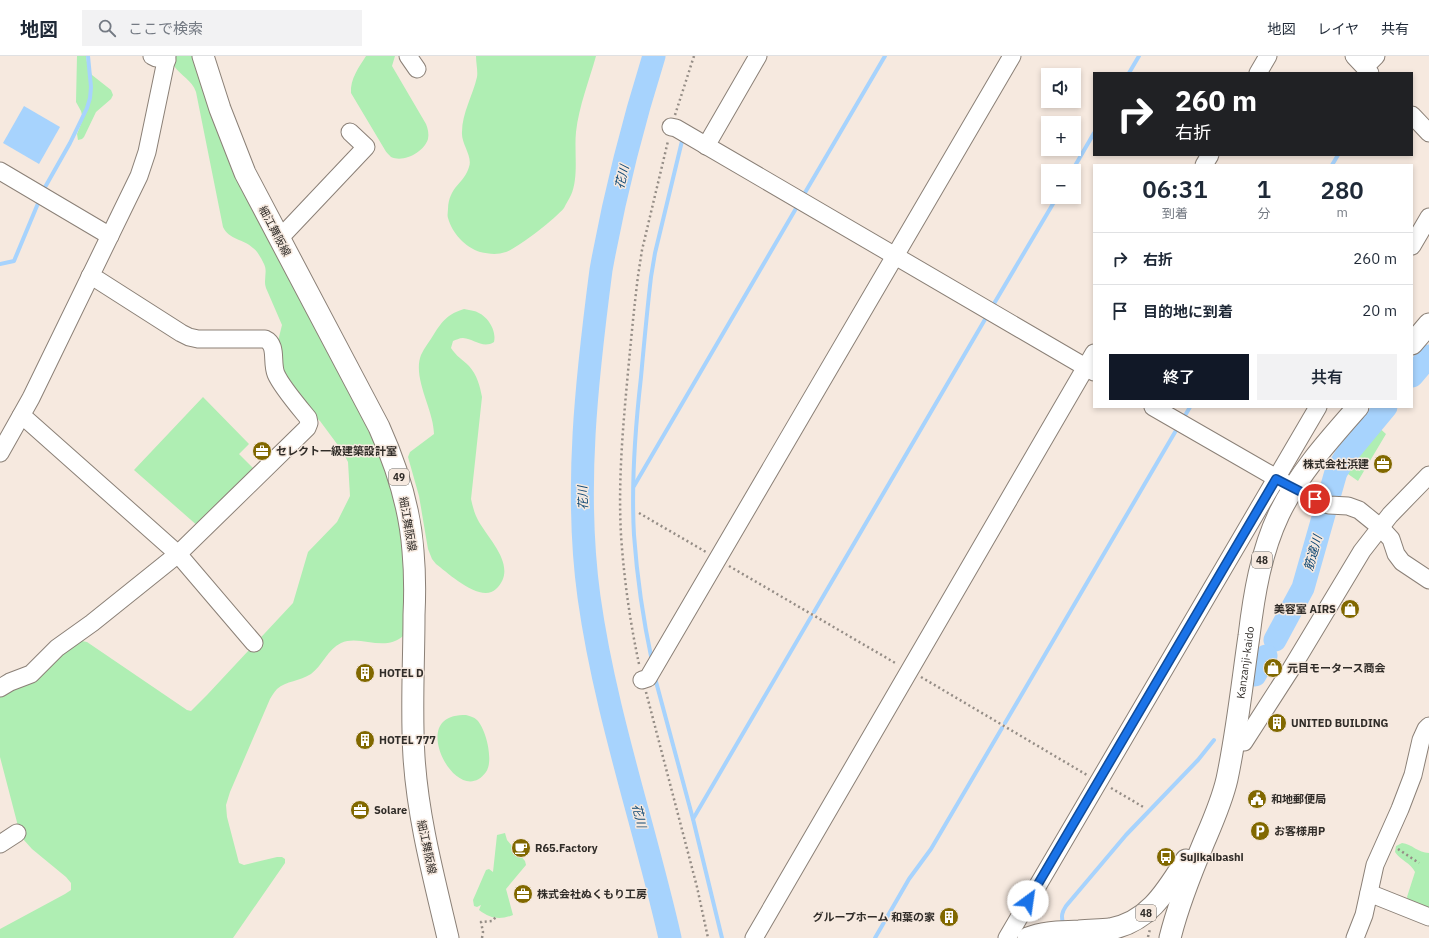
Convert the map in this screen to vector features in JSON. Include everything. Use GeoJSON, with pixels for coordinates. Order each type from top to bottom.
{"type":"FeatureCollection","features":[{"type":"Feature","properties":{"kind":"main road","name":"細江舞阪線"},"geometry":{"type":"LineString","coordinates":[[203,56],[236,152],[255,194],[379,427],[396,468],[405,500],[410,525],[415,576],[413,718],[416,776],[425,841],[448,938]]}},
{"type":"Feature","properties":{"kind":"main road"},"geometry":{"type":"LineString","coordinates":[[1413,343],[1429,324]]}},
{"type":"Feature","properties":{"kind":"main road","name":"Kanzanji-kaido"},"geometry":{"type":"LineString","coordinates":[[1162,933],[1182,895],[1216,812],[1227,779],[1254,598],[1261,564],[1276,520],[1284,484],[1316,455],[1357,408]]}},
{"type":"Feature","properties":{"kind":"main road","name":"48"},"geometry":{"type":"LineString","coordinates":[[1028,938],[1052,932],[1109,929],[1129,923],[1142,916],[1154,906],[1167,890],[1216,812]]}},
{"type":"Feature","properties":{"kind":"street"},"geometry":{"type":"LineString","coordinates":[[706,146],[758,56]]}},
{"type":"Feature","properties":{"kind":"street"},"geometry":{"type":"LineString","coordinates":[[642,680],[648,678],[1012,56]]}},
{"type":"Feature","properties":{"kind":"street"},"geometry":{"type":"LineString","coordinates":[[1259,72],[1268,56]]}},
{"type":"Feature","properties":{"kind":"street"},"geometry":{"type":"LineString","coordinates":[[0,452],[21,416],[134,187],[143,164],[162,57]]}},
{"type":"Feature","properties":{"kind":"street"},"geometry":{"type":"LineString","coordinates":[[1413,116],[1429,133]]}},
{"type":"Feature","properties":{"kind":"street"},"geometry":{"type":"LineString","coordinates":[[671,127],[676,128],[1090,370]]}},
{"type":"Feature","properties":{"kind":"street"},"geometry":{"type":"LineString","coordinates":[[278,238],[366,147],[350,132]]}},
{"type":"Feature","properties":{"kind":"street"},"geometry":{"type":"LineString","coordinates":[[0,170],[110,236]]}},
{"type":"Feature","properties":{"kind":"street"},"geometry":{"type":"LineString","coordinates":[[1413,244],[1429,217]]}},
{"type":"Feature","properties":{"kind":"street"},"geometry":{"type":"LineString","coordinates":[[0,688],[10,682],[31,674],[57,648],[92,623],[178,554],[307,428],[309,423],[308,418],[276,374],[272,346],[270,342],[265,339],[189,337],[90,276]]}},
{"type":"Feature","properties":{"kind":"street"},"geometry":{"type":"LineString","coordinates":[[754,938],[909,670],[1090,370],[1093,357]]}},
{"type":"Feature","properties":{"kind":"street"},"geometry":{"type":"LineString","coordinates":[[1155,408],[1284,484],[1326,504],[1354,508],[1380,526],[1392,539],[1396,554],[1402,562],[1429,580]]}},
{"type":"Feature","properties":{"kind":"street"},"geometry":{"type":"LineString","coordinates":[[1007,938],[1099,781],[1284,484],[1318,408]]}},
{"type":"Feature","properties":{"kind":"street"},"geometry":{"type":"LineString","coordinates":[[21,416],[178,554],[254,643]]}},
{"type":"Feature","properties":{"kind":"street"},"geometry":{"type":"LineString","coordinates":[[1234,740],[1244,742],[1291,669],[1341,584],[1380,526],[1429,475]]}},
{"type":"Feature","properties":{"kind":"street"},"geometry":{"type":"LineString","coordinates":[[1355,938],[1364,915],[1375,865],[1400,809],[1413,775],[1423,759],[1423,734],[1429,726]]}},
{"type":"Feature","properties":{"kind":"street"},"geometry":{"type":"LineString","coordinates":[[0,844],[17,833]]}},
{"type":"Feature","properties":{"kind":"street"},"geometry":{"type":"LineString","coordinates":[[1369,893],[1429,916]]}},
{"type":"Feature","properties":{"kind":"path"},"geometry":{"type":"LineString","coordinates":[[694,56],[671,127],[642,250],[638,276],[622,442],[620,489],[624,573],[631,626],[642,680],[694,876],[708,938]]}},
{"type":"Feature","properties":{"kind":"path"},"geometry":{"type":"LineString","coordinates":[[639,513],[1145,808]]}},
{"type":"Feature","properties":{"kind":"path"},"geometry":{"type":"LineString","coordinates":[[1394,846],[1419,863]]}},
{"type":"Feature","properties":{"kind":"path"},"geometry":{"type":"LineString","coordinates":[[482,938],[483,932],[481,922],[492,921],[497,916]]}},
{"type":"Feature","properties":{"kind":"path"},"geometry":{"type":"LineString","coordinates":[[1148,937],[1150,928],[1162,933]]}},
{"type":"Feature","properties":{"kind":"green space"},"geometry":{"type":"Polygon","coordinates":[[[77,56],[86,56],[88,68],[92,75],[111,90],[113,95],[111,99],[96,112],[84,137],[78,140],[77,134],[83,119],[76,102],[77,56]]]}},
{"type":"Feature","properties":{"kind":"green space"},"geometry":{"type":"Polygon","coordinates":[[[174,56],[195,56],[371,430],[390,477],[405,551],[403,636],[396,641],[388,643],[356,640],[341,643],[332,649],[315,671],[281,686],[276,690],[270,699],[230,792],[226,805],[227,817],[239,863],[244,865],[282,857],[285,859],[285,863],[233,938],[0,938],[0,929],[65,894],[71,890],[71,883],[66,877],[32,849],[23,839],[18,826],[0,757],[0,693],[54,657],[82,641],[87,642],[187,710],[191,711],[293,603],[308,552],[337,522],[350,496],[348,462],[343,452],[320,421],[313,415],[282,376],[277,345],[282,325],[266,288],[265,267],[261,257],[255,250],[249,245],[233,237],[223,227],[196,92],[192,84],[174,66],[174,56]]]}},
{"type":"Feature","properties":{"kind":"green space"},"geometry":{"type":"Polygon","coordinates":[[[366,56],[395,56],[392,66],[426,124],[428,132],[426,144],[413,155],[402,159],[391,157],[385,151],[351,93],[353,78],[366,56]]]}},
{"type":"Feature","properties":{"kind":"green space"},"geometry":{"type":"Polygon","coordinates":[[[476,56],[596,56],[577,122],[575,180],[571,195],[564,208],[528,239],[512,249],[499,254],[480,252],[469,247],[456,234],[450,224],[448,216],[451,195],[467,173],[470,163],[463,141],[462,125],[477,77],[476,56]]]}},
{"type":"Feature","properties":{"kind":"green space"},"geometry":{"type":"Polygon","coordinates":[[[464,309],[483,315],[490,323],[494,332],[494,342],[490,344],[482,344],[460,338],[453,341],[451,348],[474,373],[482,397],[471,499],[474,511],[500,555],[503,564],[504,572],[502,581],[496,589],[490,593],[482,593],[465,586],[436,564],[432,559],[428,549],[419,496],[408,457],[410,452],[434,434],[431,415],[419,374],[421,355],[443,321],[450,315],[464,309]]]}},
{"type":"Feature","properties":{"kind":"green space"},"geometry":{"type":"Polygon","coordinates":[[[203,397],[249,444],[239,454],[256,471],[199,527],[134,470],[203,397]]]}},
{"type":"Feature","properties":{"kind":"green space"},"geometry":{"type":"Polygon","coordinates":[[[1376,425],[1386,434],[1358,481],[1348,474],[1331,502],[1339,474],[1346,462],[1376,425]]]}},
{"type":"Feature","properties":{"kind":"green space"},"geometry":{"type":"Polygon","coordinates":[[[466,715],[476,719],[480,724],[488,745],[489,760],[486,772],[476,780],[466,781],[457,776],[448,767],[441,755],[438,743],[438,731],[443,722],[448,718],[466,715]]]}},
{"type":"Feature","properties":{"kind":"green space"},"geometry":{"type":"Polygon","coordinates":[[[505,833],[507,840],[525,861],[526,865],[506,889],[513,915],[504,918],[496,918],[479,910],[481,905],[477,907],[474,906],[473,900],[486,870],[489,869],[493,872],[497,835],[505,833]]]}},
{"type":"Feature","properties":{"kind":"green space"},"geometry":{"type":"Polygon","coordinates":[[[1402,843],[1422,852],[1429,853],[1429,910],[1409,901],[1407,897],[1415,872],[1411,866],[1395,852],[1396,846],[1402,843]]]}},
{"type":"Feature","properties":{"kind":"water"},"geometry":{"type":"Polygon","coordinates":[[[24,106],[60,127],[39,164],[3,143],[24,106]]]}},
{"type":"Feature","properties":{"kind":"waterway"},"geometry":{"type":"LineString","coordinates":[[44,189],[70,143],[87,108],[91,87],[88,56]]}},
{"type":"Feature","properties":{"kind":"waterway","name":"花川"},"geometry":{"type":"LineString","coordinates":[[654,56],[624,162],[601,270],[587,392],[584,433],[583,515],[589,597],[596,640],[615,725],[670,938]]}},
{"type":"Feature","properties":{"kind":"waterway"},"geometry":{"type":"LineString","coordinates":[[803,196],[885,56]]}},
{"type":"Feature","properties":{"kind":"waterway"},"geometry":{"type":"LineString","coordinates":[[1130,72],[1139,56]]}},
{"type":"Feature","properties":{"kind":"waterway"},"geometry":{"type":"LineString","coordinates":[[1076,164],[1093,135]]}},
{"type":"Feature","properties":{"kind":"waterway"},"geometry":{"type":"LineString","coordinates":[[652,661],[643,614],[635,551],[633,515],[634,456],[651,277],[655,253],[682,141]]}},
{"type":"Feature","properties":{"kind":"waterway"},"geometry":{"type":"LineString","coordinates":[[1333,164],[1337,156]]}},
{"type":"Feature","properties":{"kind":"waterway"},"geometry":{"type":"LineString","coordinates":[[0,264],[14,261],[39,201]]}},
{"type":"Feature","properties":{"kind":"waterway"},"geometry":{"type":"LineString","coordinates":[[992,307],[1053,204]]}},
{"type":"Feature","properties":{"kind":"waterway"},"geometry":{"type":"LineString","coordinates":[[634,486],[798,205]]}},
{"type":"Feature","properties":{"kind":"waterway"},"geometry":{"type":"LineString","coordinates":[[814,612],[987,316]]}},
{"type":"Feature","properties":{"kind":"waterway","name":"筋違川"},"geometry":{"type":"LineString","coordinates":[[1413,375],[1429,356]]}},
{"type":"Feature","properties":{"kind":"waterway"},"geometry":{"type":"LineString","coordinates":[[1183,419],[1189,408]]}},
{"type":"Feature","properties":{"kind":"waterway","name":"筋違川"},"geometry":{"type":"LineString","coordinates":[[1275,640],[1303,588],[1336,472],[1347,454],[1385,408]]}},
{"type":"Feature","properties":{"kind":"waterway"},"geometry":{"type":"LineString","coordinates":[[1005,723],[1178,427]]}},
{"type":"Feature","properties":{"kind":"waterway"},"geometry":{"type":"LineString","coordinates":[[693,819],[811,617]]}},
{"type":"Feature","properties":{"kind":"waterway","name":"筋違川"},"geometry":{"type":"LineString","coordinates":[[1255,675],[1266,656]]}},
{"type":"Feature","properties":{"kind":"waterway"},"geometry":{"type":"LineString","coordinates":[[655,678],[693,819],[722,938]]}},
{"type":"Feature","properties":{"kind":"waterway"},"geometry":{"type":"LineString","coordinates":[[875,938],[909,879],[931,849],[1002,728]]}},
{"type":"Feature","properties":{"kind":"waterway"},"geometry":{"type":"LineString","coordinates":[[1063,923],[1062,914],[1066,906],[1126,835],[1198,760],[1214,740]]}},
{"type":"Feature","properties":{"kind":"place","name":"セレクト一級建築設計室"},"geometry":{"type":"Point","coordinates":[262,451]}},
{"type":"Feature","properties":{"kind":"place","name":"株式会社浜建"},"geometry":{"type":"Point","coordinates":[1383,464]}},
{"type":"Feature","properties":{"kind":"place","name":"美容室 AIRS"},"geometry":{"type":"Point","coordinates":[1350,609]}},
{"type":"Feature","properties":{"kind":"place","name":"元目モータース商会"},"geometry":{"type":"Point","coordinates":[1273,668]}},
{"type":"Feature","properties":{"kind":"place","name":"HOTEL D"},"geometry":{"type":"Point","coordinates":[365,673]}},
{"type":"Feature","properties":{"kind":"place","name":"UNITED BUILDING"},"geometry":{"type":"Point","coordinates":[1277,723]}},
{"type":"Feature","properties":{"kind":"place","name":"HOTEL 777"},"geometry":{"type":"Point","coordinates":[365,740]}},
{"type":"Feature","properties":{"kind":"place","name":"和地郵便局"},"geometry":{"type":"Point","coordinates":[1257,799]}},
{"type":"Feature","properties":{"kind":"place","name":"Solare"},"geometry":{"type":"Point","coordinates":[360,810]}},
{"type":"Feature","properties":{"kind":"place","name":"お客様用P"},"geometry":{"type":"Point","coordinates":[1260,831]}},
{"type":"Feature","properties":{"kind":"place","name":"R65.Factory"},"geometry":{"type":"Point","coordinates":[521,848]}},
{"type":"Feature","properties":{"kind":"place","name":"Sujikaibashi"},"geometry":{"type":"Point","coordinates":[1166,857]}},
{"type":"Feature","properties":{"kind":"place","name":"株式会社ぬくもり工房"},"geometry":{"type":"Point","coordinates":[523,894]}},
{"type":"Feature","properties":{"kind":"place","name":"グループホーム 和葉の家"},"geometry":{"type":"Point","coordinates":[949,917]}},
{"type":"Feature","properties":{"kind":"route"},"geometry":{"type":"LineString","coordinates":[[1028,901],[1276,479],[1306,496],[1315,499]]}}]}
